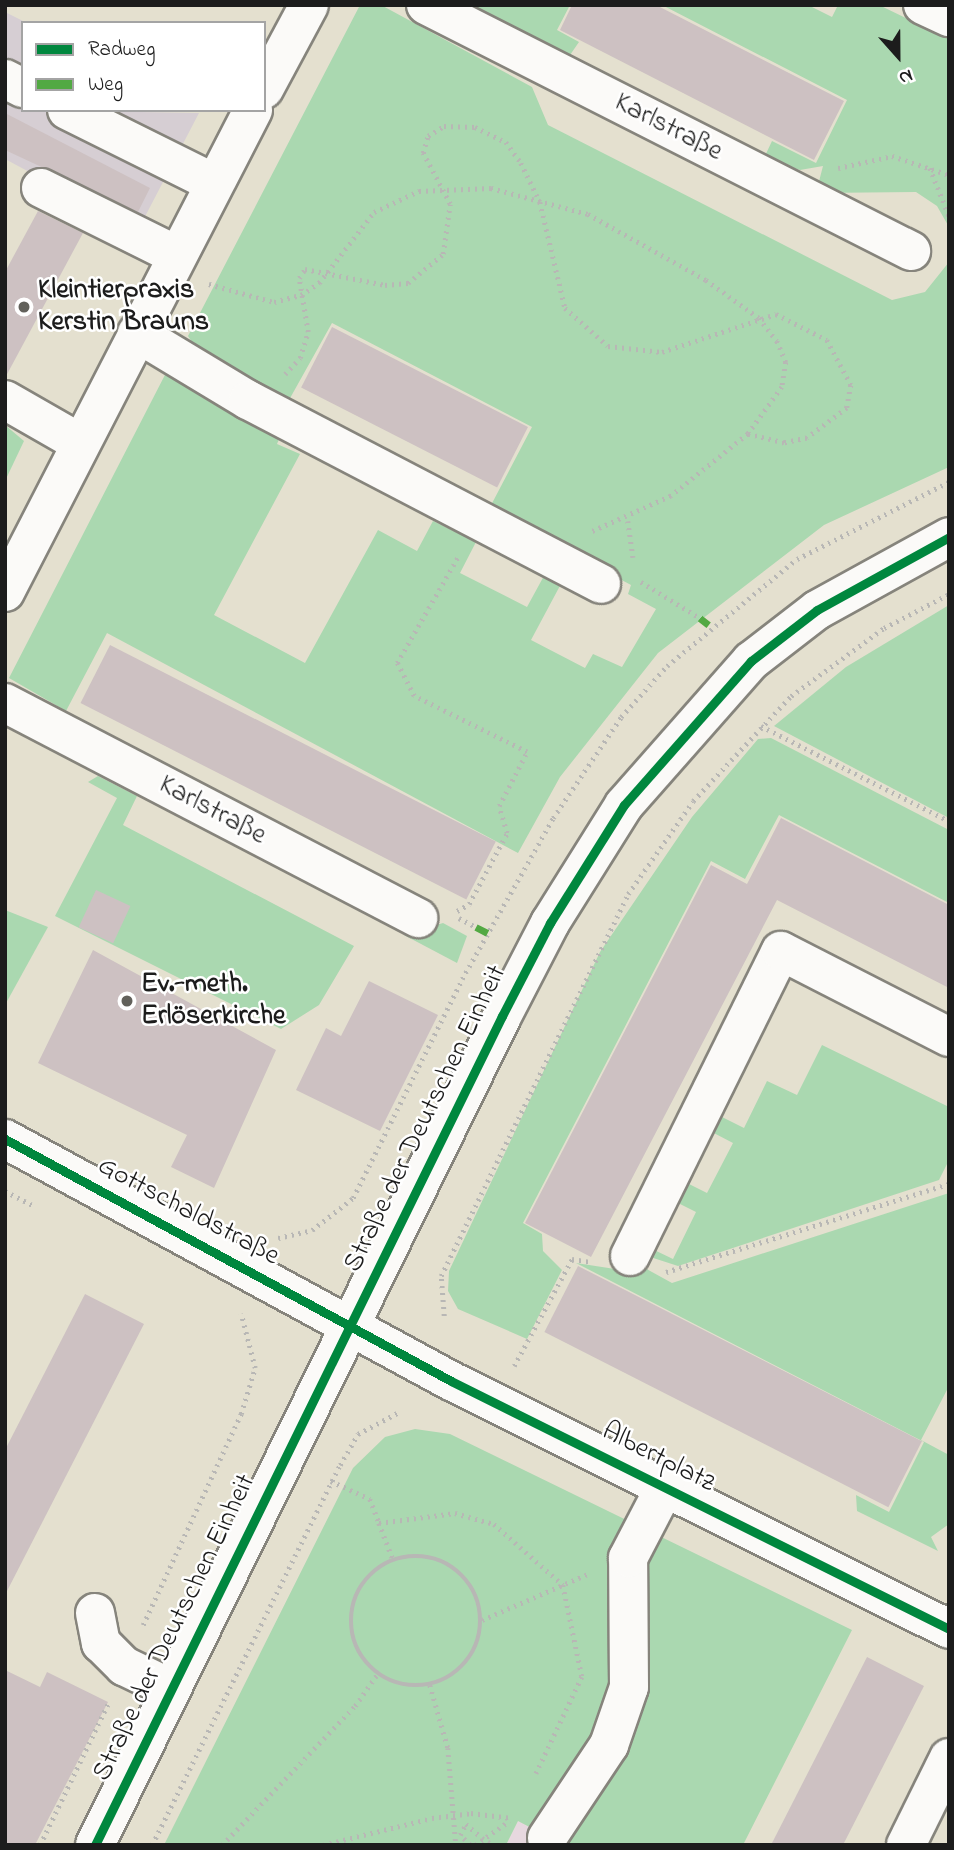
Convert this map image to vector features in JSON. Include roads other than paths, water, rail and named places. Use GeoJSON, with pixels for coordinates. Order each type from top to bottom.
{"type":"FeatureCollection","features":[{"type":"Feature","properties":{"kind":"street"},"geometry":{"type":"LineString","coordinates":[[266,85],[309,5]]}},
{"type":"Feature","properties":{"kind":"street","name":"Karlstraße"},"geometry":{"type":"LineString","coordinates":[[426,5],[911,251]]}},
{"type":"Feature","properties":{"kind":"street"},"geometry":{"type":"LineString","coordinates":[[923,5],[949,17]]}},
{"type":"Feature","properties":{"kind":"street"},"geometry":{"type":"LineString","coordinates":[[5,79],[21,87]]}},
{"type":"Feature","properties":{"kind":"street"},"geometry":{"type":"LineString","coordinates":[[71,112],[214,183]]}},
{"type":"Feature","properties":{"kind":"street"},"geometry":{"type":"LineString","coordinates":[[5,592],[136,333],[189,268],[214,183],[252,112]]}},
{"type":"Feature","properties":{"kind":"street"},"geometry":{"type":"LineString","coordinates":[[41,188],[189,268]]}},
{"type":"Feature","properties":{"kind":"street"},"geometry":{"type":"LineString","coordinates":[[136,333],[248,400],[601,584]]}},
{"type":"Feature","properties":{"kind":"street"},"geometry":{"type":"LineString","coordinates":[[5,400],[80,443]]}},
{"type":"Feature","properties":{"kind":"street","name":"Straße der Deutschen Einheit"},"geometry":{"type":"LineString","coordinates":[[95,1845],[349,1325],[550,923],[624,805],[751,661],[817,610],[949,537]]}},
{"type":"Feature","properties":{"kind":"street","name":"Karlstraße"},"geometry":{"type":"LineString","coordinates":[[5,703],[418,918]]}},
{"type":"Feature","properties":{"kind":"street"},"geometry":{"type":"LineString","coordinates":[[630,1256],[781,951],[949,1037]]}},
{"type":"Feature","properties":{"kind":"street","name":"Gottschaldstraße"},"geometry":{"type":"LineString","coordinates":[[5,1139],[349,1325]]}},
{"type":"Feature","properties":{"kind":"street","name":"Albertplatz"},"geometry":{"type":"LineString","coordinates":[[349,1325],[488,1399],[949,1629]]}},
{"type":"Feature","properties":{"kind":"street"},"geometry":{"type":"LineString","coordinates":[[547,1838],[608,1745],[629,1687],[628,1558],[665,1487]]}},
{"type":"Feature","properties":{"kind":"street"},"geometry":{"type":"LineString","coordinates":[[95,1613],[101,1643],[124,1666],[170,1688]]}},
{"type":"Feature","properties":{"kind":"street"},"geometry":{"type":"LineString","coordinates":[[906,1845],[949,1758]]}},
{"type":"Feature","properties":{"kind":"place","name":"Kleintierpraxis Kerstin Brauns"},"geometry":{"type":"Point","coordinates":[24,307]}},
{"type":"Feature","properties":{"kind":"place","name":"Ev.-meth. Erlöserkirche"},"geometry":{"type":"Point","coordinates":[127,1001]}}]}
